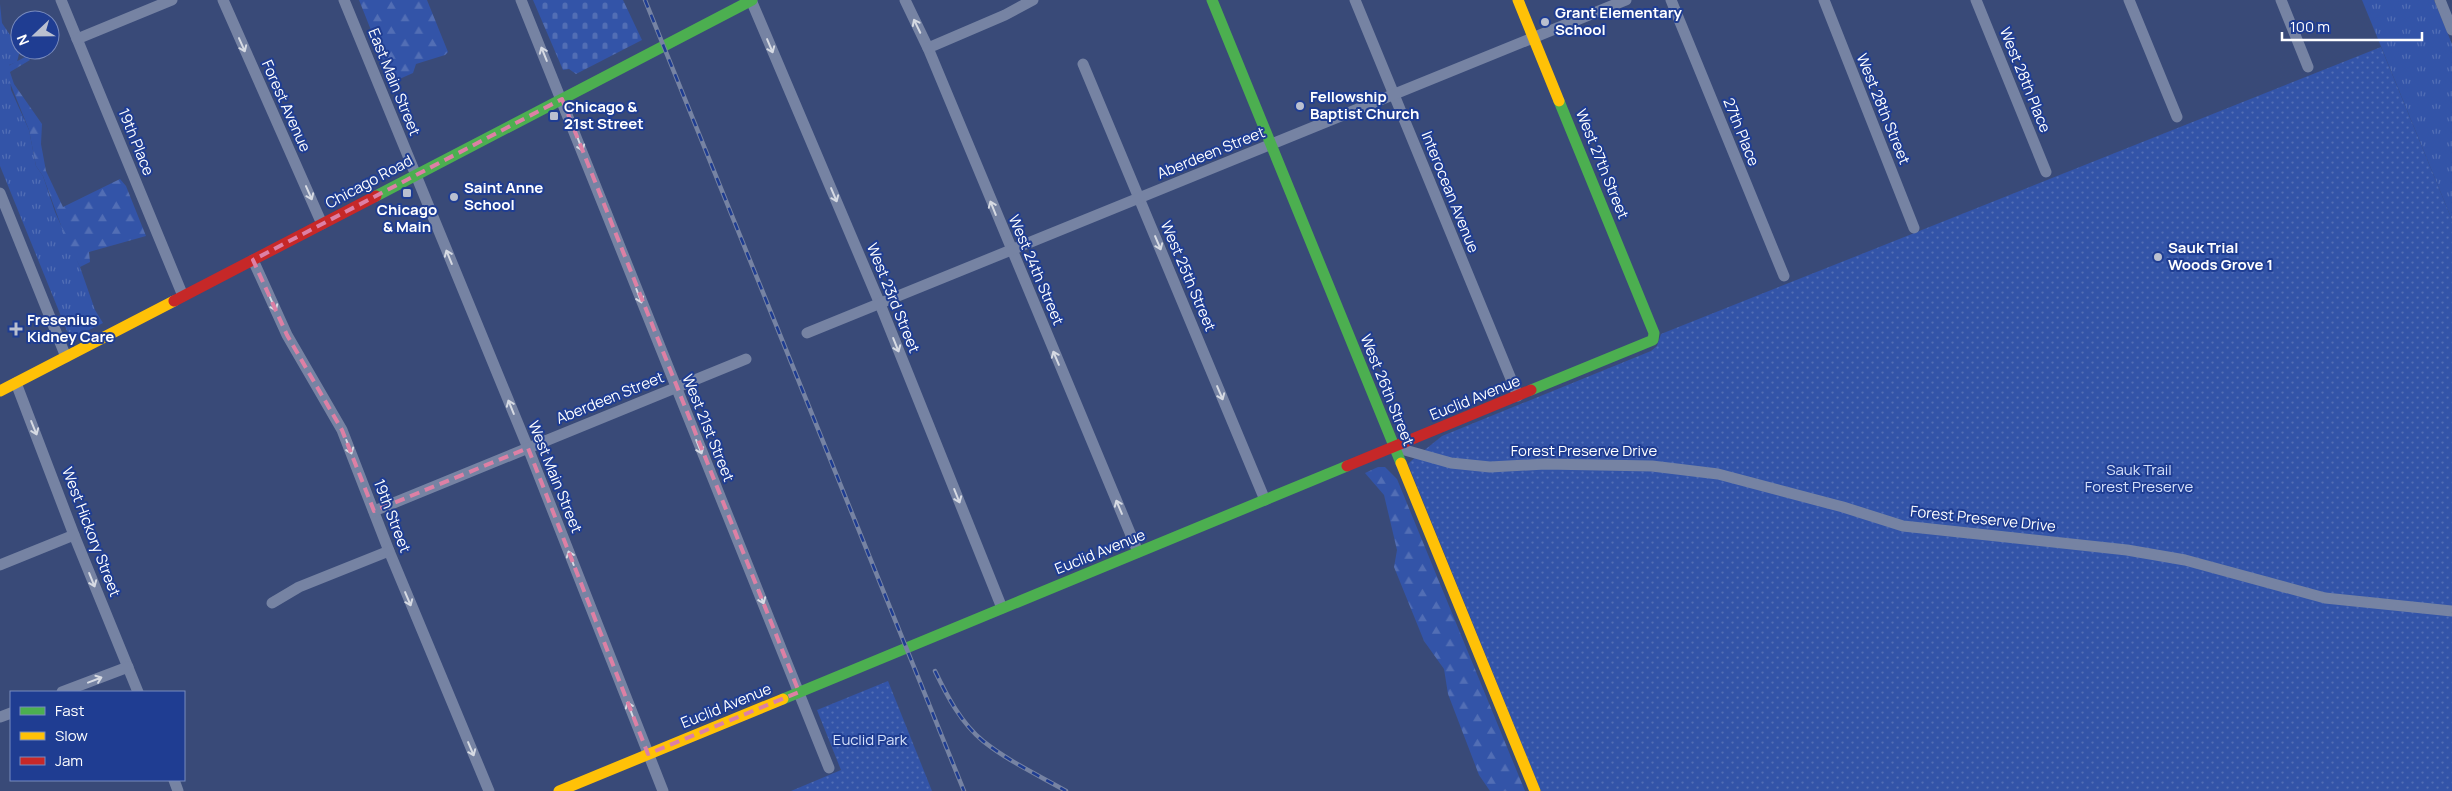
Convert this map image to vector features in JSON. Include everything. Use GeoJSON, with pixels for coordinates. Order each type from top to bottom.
{"type":"FeatureCollection","features":[{"type":"Feature","properties":{"kind":"street","name":"19th Place"},"geometry":{"type":"LineString","coordinates":[[61,0],[183,296]]}},
{"type":"Feature","properties":{"kind":"street"},"geometry":{"type":"LineString","coordinates":[[77,39],[172,0]]}},
{"type":"Feature","properties":{"kind":"street","name":"Forest Avenue"},"geometry":{"type":"LineString","coordinates":[[223,0],[322,224]]}},
{"type":"Feature","properties":{"kind":"street","name":"East Main Street"},"geometry":{"type":"LineString","coordinates":[[344,0],[416,175]]}},
{"type":"Feature","properties":{"kind":"street","name":"West 21st Street"},"geometry":{"type":"LineString","coordinates":[[521,0],[829,768]]}},
{"type":"Feature","properties":{"kind":"street","name":"Chicago Road"},"geometry":{"type":"LineString","coordinates":[[0,391],[751,0]]}},
{"type":"Feature","properties":{"kind":"street","name":"West 23rd Street"},"geometry":{"type":"LineString","coordinates":[[751,0],[880,304],[1002,608]]}},
{"type":"Feature","properties":{"kind":"street","name":"West 24th Street"},"geometry":{"type":"LineString","coordinates":[[904,0],[928,48],[1138,552]]}},
{"type":"Feature","properties":{"kind":"street"},"geometry":{"type":"LineString","coordinates":[[928,48],[1005,15],[1033,0]]}},
{"type":"Feature","properties":{"kind":"street","name":"West 26th Street"},"geometry":{"type":"LineString","coordinates":[[1212,0],[1535,791]]}},
{"type":"Feature","properties":{"kind":"street","name":"Interocean Avenue"},"geometry":{"type":"LineString","coordinates":[[1355,0],[1518,396]]}},
{"type":"Feature","properties":{"kind":"street","name":"West 27th Street"},"geometry":{"type":"LineString","coordinates":[[1518,0],[1652,326],[1653,340]]}},
{"type":"Feature","properties":{"kind":"street","name":"Aberdeen Street"},"geometry":{"type":"LineString","coordinates":[[808,333],[1626,0]]}},
{"type":"Feature","properties":{"kind":"street","name":"27th Place"},"geometry":{"type":"LineString","coordinates":[[1671,0],[1784,276]]}},
{"type":"Feature","properties":{"kind":"street","name":"West 28th Street"},"geometry":{"type":"LineString","coordinates":[[1824,0],[1914,228]]}},
{"type":"Feature","properties":{"kind":"street","name":"West 28th Place"},"geometry":{"type":"LineString","coordinates":[[1976,0],[2046,172]]}},
{"type":"Feature","properties":{"kind":"street"},"geometry":{"type":"LineString","coordinates":[[2130,0],[2177,117]]}},
{"type":"Feature","properties":{"kind":"street"},"geometry":{"type":"LineString","coordinates":[[2281,0],[2308,68]]}},
{"type":"Feature","properties":{"kind":"street"},"geometry":{"type":"LineString","coordinates":[[2445,6],[2452,30]]}},
{"type":"Feature","properties":{"kind":"street","name":"West 25th Street"},"geometry":{"type":"LineString","coordinates":[[1083,64],[1265,500]]}},
{"type":"Feature","properties":{"kind":"street","name":"West Main Street"},"geometry":{"type":"LineString","coordinates":[[416,175],[528,448],[663,791]]}},
{"type":"Feature","properties":{"kind":"street"},"geometry":{"type":"LineString","coordinates":[[0,193],[4,211],[66,357]]}},
{"type":"Feature","properties":{"kind":"street","name":"19th Street"},"geometry":{"type":"LineString","coordinates":[[253,260],[286,335],[342,430],[389,551],[488,791]]}},
{"type":"Feature","properties":{"kind":"street","name":"Euclid Avenue"},"geometry":{"type":"LineString","coordinates":[[559,791],[1653,340]]}},
{"type":"Feature","properties":{"kind":"street","name":"Aberdeen Street"},"geometry":{"type":"LineString","coordinates":[[374,511],[746,359]]}},
{"type":"Feature","properties":{"kind":"street","name":"West Hickory Street"},"geometry":{"type":"LineString","coordinates":[[16,383],[74,536],[138,691]]}},
{"type":"Feature","properties":{"kind":"street","name":"Forest Preserve Drive"},"geometry":{"type":"LineString","coordinates":[[1394,447],[1451,464],[1490,467],[1545,464],[1652,466],[1718,474],[1843,507],[1903,526],[2127,550],[2185,560],[2325,598],[2452,611]]}},
{"type":"Feature","properties":{"kind":"street"},"geometry":{"type":"LineString","coordinates":[[0,565],[74,536]]}},
{"type":"Feature","properties":{"kind":"street"},"geometry":{"type":"LineString","coordinates":[[272,603],[293,589],[389,551]]}},
{"type":"Feature","properties":{"kind":"street"},"geometry":{"type":"LineString","coordinates":[[65,691],[128,667]]}},
{"type":"Feature","properties":{"kind":"highlighted area"},"geometry":{"type":"Polygon","coordinates":[[[562,99],[799,692],[648,754],[528,448],[374,511],[342,430],[287,335],[253,260],[562,99]]]}},
{"type":"Feature","properties":{"kind":"green space"},"geometry":{"type":"Polygon","coordinates":[[[359,0],[427,0],[448,52],[445,55],[416,64],[413,73],[395,81],[390,78],[359,0]]]}},
{"type":"Feature","properties":{"kind":"green space"},"geometry":{"type":"Polygon","coordinates":[[[533,0],[623,0],[642,40],[576,74],[569,69],[563,70],[533,0]]]}},
{"type":"Feature","properties":{"kind":"green space"},"geometry":{"type":"Polygon","coordinates":[[[2362,0],[2434,0],[2452,44],[2452,220],[2362,0]]]}},
{"type":"Feature","properties":{"kind":"green space"},"geometry":{"type":"Polygon","coordinates":[[[0,4],[2,23],[10,35],[10,60],[18,60],[9,65],[11,90],[29,130],[36,166],[43,176],[55,212],[80,267],[95,310],[103,323],[75,337],[67,331],[0,166],[0,4]]]}},
{"type":"Feature","properties":{"kind":"green space","name":"Sauk Trail Forest Preserve"},"geometry":{"type":"Polygon","coordinates":[[[2381,47],[2452,220],[2452,791],[1541,791],[1408,464],[1411,461],[1442,436],[1651,351],[1657,346],[1661,334],[2381,47]]]}},
{"type":"Feature","properties":{"kind":"green space"},"geometry":{"type":"Polygon","coordinates":[[[19,60],[30,60],[10,72],[14,84],[42,124],[41,144],[46,171],[63,207],[120,179],[126,186],[146,236],[89,252],[90,262],[80,267],[67,242],[43,176],[36,166],[29,130],[4,68],[19,60]]]}},
{"type":"Feature","properties":{"kind":"green space"},"geometry":{"type":"Polygon","coordinates":[[[1378,467],[1385,467],[1397,479],[1525,791],[1490,791],[1479,775],[1448,694],[1444,669],[1424,641],[1394,567],[1397,550],[1384,495],[1365,473],[1378,467]]]}},
{"type":"Feature","properties":{"kind":"green space","name":"Euclid Park"},"geometry":{"type":"Polygon","coordinates":[[[888,681],[932,791],[791,791],[841,770],[817,710],[888,681]]]}},
{"type":"Feature","properties":{"kind":"railway"},"geometry":{"type":"LineString","coordinates":[[645,0],[964,791]]}},
{"type":"Feature","properties":{"kind":"railway"},"geometry":{"type":"LineString","coordinates":[[935,671],[955,709],[975,734],[1023,768],[1066,791]]}},
{"type":"Feature","properties":{"kind":"traffic: fast"},"geometry":{"type":"LineString","coordinates":[[376,196],[752,0]]}},
{"type":"Feature","properties":{"kind":"traffic: fast"},"geometry":{"type":"LineString","coordinates":[[1212,0],[1401,463]]}},
{"type":"Feature","properties":{"kind":"traffic: fast"},"geometry":{"type":"LineString","coordinates":[[1531,390],[1653,340],[1654,333],[1559,101]]}},
{"type":"Feature","properties":{"kind":"traffic: fast"},"geometry":{"type":"LineString","coordinates":[[783,699],[1347,466]]}},
{"type":"Feature","properties":{"kind":"traffic: slow"},"geometry":{"type":"LineString","coordinates":[[1518,0],[1559,101]]}},
{"type":"Feature","properties":{"kind":"traffic: slow"},"geometry":{"type":"LineString","coordinates":[[0,391],[174,301]]}},
{"type":"Feature","properties":{"kind":"traffic: slow"},"geometry":{"type":"LineString","coordinates":[[1401,463],[1535,791]]}},
{"type":"Feature","properties":{"kind":"traffic: slow"},"geometry":{"type":"LineString","coordinates":[[559,791],[783,699]]}},
{"type":"Feature","properties":{"kind":"traffic: jam"},"geometry":{"type":"LineString","coordinates":[[174,301],[376,196]]}},
{"type":"Feature","properties":{"kind":"traffic: jam"},"geometry":{"type":"LineString","coordinates":[[1347,466],[1531,390]]}},
{"type":"Feature","properties":{"kind":"place","name":"Grant Elementary School"},"geometry":{"type":"Point","coordinates":[1545,22]}},
{"type":"Feature","properties":{"kind":"place","name":"Fellowship Baptist Church"},"geometry":{"type":"Point","coordinates":[1300,106]}},
{"type":"Feature","properties":{"kind":"place","name":"Chicago & 21st Street"},"geometry":{"type":"Point","coordinates":[554,116]}},
{"type":"Feature","properties":{"kind":"place","name":"Chicago & Main"},"geometry":{"type":"Point","coordinates":[407,193]}},
{"type":"Feature","properties":{"kind":"place","name":"Saint Anne School"},"geometry":{"type":"Point","coordinates":[454,197]}},
{"type":"Feature","properties":{"kind":"place","name":"Sauk Trial Woods Grove 1"},"geometry":{"type":"Point","coordinates":[2158,257]}},
{"type":"Feature","properties":{"kind":"place","name":"Fresenius Kidney Care"},"geometry":{"type":"Point","coordinates":[16,329]}}]}
